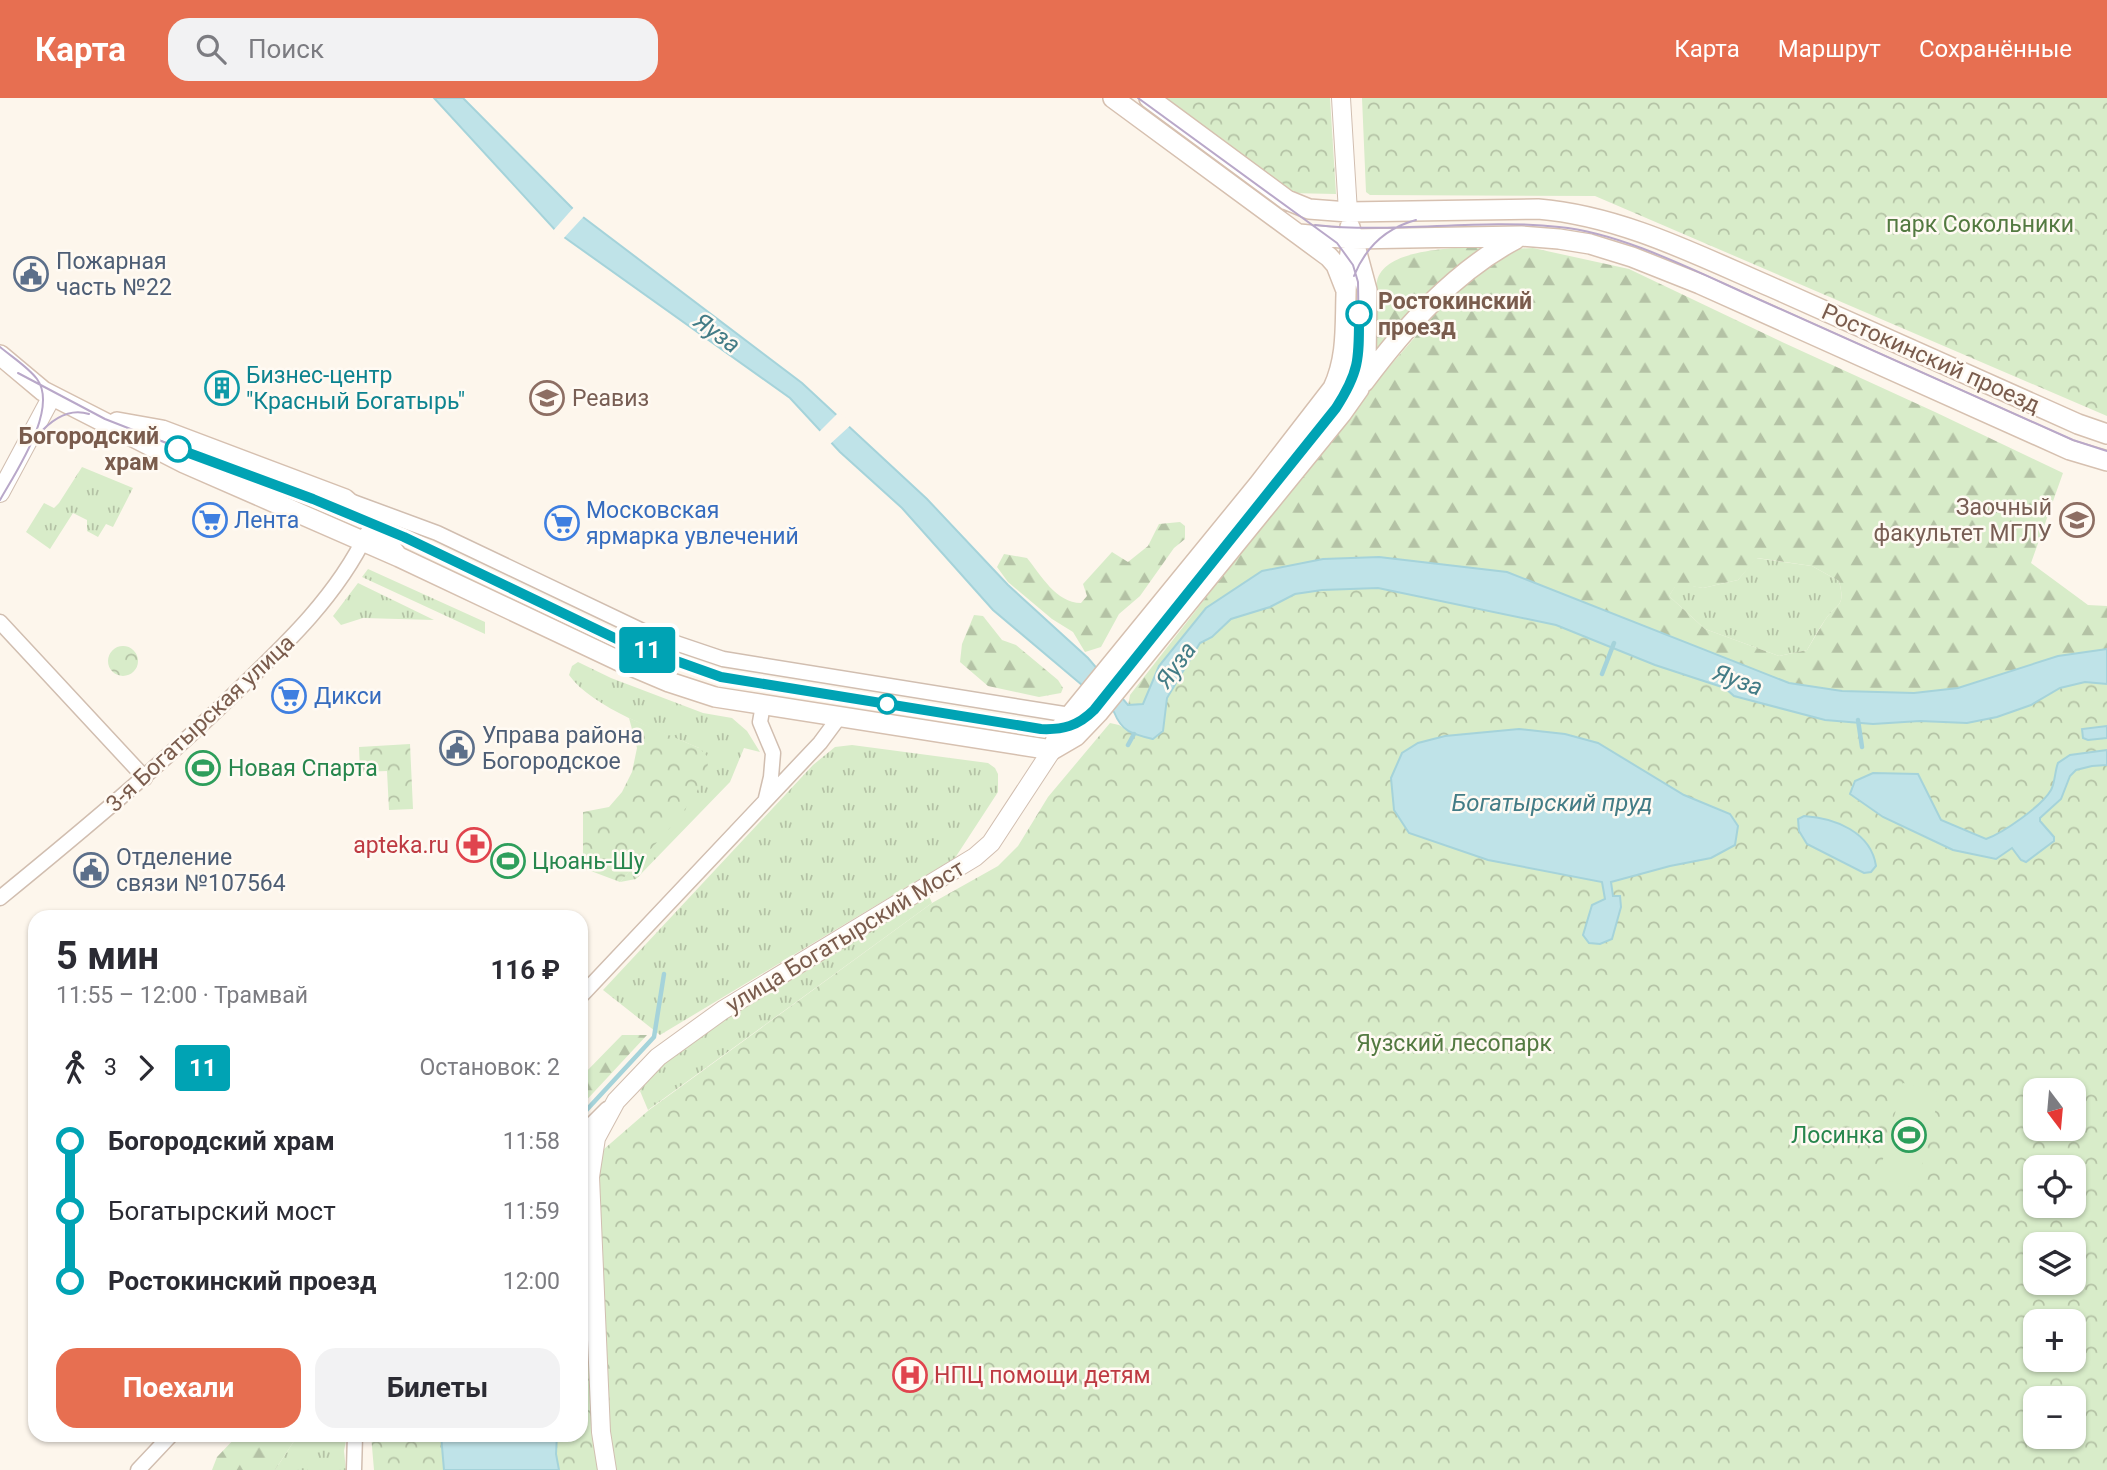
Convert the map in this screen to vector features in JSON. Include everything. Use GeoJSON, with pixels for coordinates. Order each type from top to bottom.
{"type":"FeatureCollection","features":[{"type":"Feature","properties":{"kind":"main road"},"geometry":{"type":"LineString","coordinates":[[1113,98],[1329,257],[1336,265],[1346,292]]}},
{"type":"Feature","properties":{"kind":"main road","name":"Ростокинский проезд"},"geometry":{"type":"LineString","coordinates":[[1149,98],[1287,200],[1309,209],[1348,212],[1538,209],[1564,211],[1601,220],[1639,232],[1712,262],[2078,424],[2107,434]]}},
{"type":"Feature","properties":{"kind":"main road"},"geometry":{"type":"LineString","coordinates":[[1348,212],[1352,239]]}},
{"type":"Feature","properties":{"kind":"main road","name":"Ростокинский проезд"},"geometry":{"type":"LineString","coordinates":[[1299,234],[1352,239],[1521,236],[1590,244],[1632,257],[1700,284],[2070,450],[2107,461]]}},
{"type":"Feature","properties":{"kind":"main road"},"geometry":{"type":"LineString","coordinates":[[1359,389],[1424,311],[1461,276],[1496,249],[1521,236]]}},
{"type":"Feature","properties":{"kind":"main road","name":"улица Богатырский Мост"},"geometry":{"type":"LineString","coordinates":[[1052,750],[1076,736],[1084,714],[1128,643],[1258,485],[1333,388],[1340,374],[1346,346],[1346,292],[1352,239]]}},
{"type":"Feature","properties":{"kind":"main road","name":"улица Богатырский Мост"},"geometry":{"type":"LineString","coordinates":[[1084,714],[1145,656],[1359,389],[1366,362],[1367,290],[1361,261],[1352,239]]}},
{"type":"Feature","properties":{"kind":"main road"},"geometry":{"type":"LineString","coordinates":[[0,355],[32,384],[52,396],[184,463],[399,557],[559,634],[670,682],[715,697],[1052,750]]}},
{"type":"Feature","properties":{"kind":"main road"},"geometry":{"type":"LineString","coordinates":[[102,420],[162,430],[345,499],[372,523],[399,557]]}},
{"type":"Feature","properties":{"kind":"street"},"geometry":{"type":"LineString","coordinates":[[1341,98],[1348,212]]}},
{"type":"Feature","properties":{"kind":"street"},"geometry":{"type":"LineString","coordinates":[[0,493],[52,396]]}},
{"type":"Feature","properties":{"kind":"street"},"geometry":{"type":"LineString","coordinates":[[345,499],[437,533],[649,634],[723,659],[1084,714]]}},
{"type":"Feature","properties":{"kind":"street","name":"3-я Богатырская улица"},"geometry":{"type":"LineString","coordinates":[[0,898],[145,778],[280,650],[309,619],[363,541],[372,523]]}},
{"type":"Feature","properties":{"kind":"street"},"geometry":{"type":"LineString","coordinates":[[0,622],[145,778]]}},
{"type":"Feature","properties":{"kind":"street"},"geometry":{"type":"LineString","coordinates":[[763,705],[760,722],[773,753],[765,799]]}},
{"type":"Feature","properties":{"kind":"street"},"geometry":{"type":"LineString","coordinates":[[588,989],[820,743],[840,716]]}},
{"type":"Feature","properties":{"kind":"street","name":"улица Богатырский Мост"},"geometry":{"type":"LineString","coordinates":[[607,1470],[601,1433],[590,1177],[596,1138],[615,1101],[658,1057],[723,1010],[975,857],[991,843],[1052,750]]}},
{"type":"Feature","properties":{"kind":"street"},"geometry":{"type":"LineString","coordinates":[[588,1128],[615,1101]]}},
{"type":"Feature","properties":{"kind":"street"},"geometry":{"type":"LineString","coordinates":[[138,1470],[164,1442]]}},
{"type":"Feature","properties":{"kind":"street"},"geometry":{"type":"LineString","coordinates":[[354,1470],[355,1442]]}},
{"type":"Feature","properties":{"kind":"green space"},"geometry":{"type":"Polygon","coordinates":[[[1164,98],[1330,98],[1336,194],[1288,193],[1164,98]]]}},
{"type":"Feature","properties":{"kind":"green space","name":"парк Сокольники"},"geometry":{"type":"Polygon","coordinates":[[[1362,98],[2107,98],[2107,416],[1595,196],[1370,195],[1366,192],[1362,98]]]}},
{"type":"Feature","properties":{"kind":"green space"},"geometry":{"type":"Polygon","coordinates":[[[1486,247],[1427,296],[1374,353],[1375,298],[1377,281],[1383,270],[1393,262],[1421,252],[1486,247]]]}},
{"type":"Feature","properties":{"kind":"green space"},"geometry":{"type":"Polygon","coordinates":[[[1533,248],[1629,269],[2063,473],[2031,563],[2088,605],[2107,606],[2107,649],[2058,656],[1958,688],[1914,693],[1842,691],[1789,683],[1561,595],[1206,608],[1159,666],[1143,704],[1128,706],[1130,695],[1356,405],[1449,298],[1510,249],[1533,248]],[[1757,558],[1738,580],[1703,588],[1677,584],[1669,596],[1705,629],[1779,656],[1807,650],[1841,600],[1839,581],[1812,566],[1757,558]]]}},
{"type":"Feature","properties":{"kind":"green space"},"geometry":{"type":"Polygon","coordinates":[[[82,467],[133,488],[113,527],[106,524],[98,537],[87,531],[87,520],[73,513],[50,549],[26,532],[44,503],[54,508],[59,503],[82,467]]]}},
{"type":"Feature","properties":{"kind":"green space"},"geometry":{"type":"Polygon","coordinates":[[[1180,522],[1185,526],[1185,539],[1174,548],[1140,596],[1119,614],[1101,647],[1085,652],[1073,632],[1052,619],[1008,582],[997,567],[1004,554],[1027,558],[1057,593],[1072,602],[1081,603],[1087,596],[1083,584],[1112,552],[1128,562],[1148,546],[1159,524],[1180,522]]]}},
{"type":"Feature","properties":{"kind":"green space"},"geometry":{"type":"Polygon","coordinates":[[[1756,558],[1812,566],[1839,581],[1841,600],[1807,650],[1779,656],[1705,629],[1669,596],[1677,583],[1703,588],[1738,580],[1756,558]]]}},
{"type":"Feature","properties":{"kind":"green space"},"geometry":{"type":"Polygon","coordinates":[[[368,569],[485,622],[485,634],[362,577],[368,569]]]}},
{"type":"Feature","properties":{"kind":"green space"},"geometry":{"type":"Polygon","coordinates":[[[358,583],[434,620],[363,618],[341,625],[333,616],[358,583]]]}},
{"type":"Feature","properties":{"kind":"green space","name":"Яузский лесопарк"},"geometry":{"type":"Polygon","coordinates":[[[1378,588],[1556,625],[1655,665],[1725,688],[1735,696],[1825,720],[1873,724],[1997,717],[2031,705],[2060,688],[2085,682],[2107,684],[2107,1470],[374,1470],[372,1442],[588,1442],[588,1161],[649,1110],[932,903],[998,866],[1018,846],[1048,797],[1110,723],[1152,739],[1163,731],[1167,698],[1180,675],[1200,643],[1212,637],[1231,619],[1270,607],[1295,594],[1378,588]]]}},
{"type":"Feature","properties":{"kind":"green space"},"geometry":{"type":"Polygon","coordinates":[[[974,615],[983,616],[1002,640],[1016,645],[1058,680],[1063,688],[1061,693],[1039,697],[988,686],[960,662],[962,644],[974,615]]]}},
{"type":"Feature","properties":{"kind":"green space"},"geometry":{"type":"Polygon","coordinates":[[[123,646],[134,650],[138,661],[134,672],[123,676],[112,672],[108,661],[112,650],[123,646]]]}},
{"type":"Feature","properties":{"kind":"green space"},"geometry":{"type":"Polygon","coordinates":[[[578,662],[611,678],[703,713],[732,718],[747,731],[760,752],[744,748],[730,782],[636,879],[620,882],[686,807],[699,748],[629,718],[594,698],[569,675],[572,666],[578,662]]]}},
{"type":"Feature","properties":{"kind":"green space"},"geometry":{"type":"Polygon","coordinates":[[[629,718],[699,748],[709,758],[697,791],[674,824],[620,882],[583,868],[583,812],[609,807],[622,792],[632,772],[637,748],[629,718]]]}},
{"type":"Feature","properties":{"kind":"green space"},"geometry":{"type":"Polygon","coordinates":[[[410,744],[413,809],[389,810],[387,771],[360,772],[359,747],[410,744]]]}},
{"type":"Feature","properties":{"kind":"green space"},"geometry":{"type":"Polygon","coordinates":[[[852,745],[988,763],[998,774],[998,792],[955,858],[660,1035],[603,990],[813,765],[835,747],[852,745]]]}},
{"type":"Feature","properties":{"kind":"green space"},"geometry":{"type":"Polygon","coordinates":[[[929,896],[932,903],[648,1110],[640,1091],[663,1060],[733,1012],[929,896]]]}},
{"type":"Feature","properties":{"kind":"green space"},"geometry":{"type":"Polygon","coordinates":[[[622,1035],[647,1035],[588,1098],[588,1070],[622,1035]]]}},
{"type":"Feature","properties":{"kind":"green space","name":"Лосинка"},"geometry":{"type":"Polygon","coordinates":[[[1903,1083],[1940,1092],[1916,1188],[1878,1178],[1903,1083]]]}},
{"type":"Feature","properties":{"kind":"green space"},"geometry":{"type":"Polygon","coordinates":[[[231,1442],[293,1442],[275,1470],[212,1470],[217,1457],[231,1442]]]}},
{"type":"Feature","properties":{"kind":"green space"},"geometry":{"type":"Polygon","coordinates":[[[293,1442],[346,1442],[346,1470],[275,1470],[293,1442]]]}},
{"type":"Feature","properties":{"kind":"water","name":"Яуза"},"geometry":{"type":"Polygon","coordinates":[[[434,98],[463,98],[575,211],[802,383],[927,499],[1008,585],[1088,658],[1128,705],[1143,704],[1159,666],[1206,608],[1262,571],[1323,559],[1379,557],[1507,572],[1789,683],[1842,691],[1914,693],[1958,688],[2058,656],[2107,649],[2107,684],[2085,682],[2060,688],[2031,705],[1997,717],[1967,723],[1920,721],[1873,724],[1825,720],[1734,696],[1725,688],[1655,665],[1556,625],[1378,588],[1322,590],[1295,594],[1270,607],[1231,619],[1212,637],[1200,643],[1167,698],[1163,731],[1153,739],[1134,734],[1124,728],[1114,712],[993,610],[902,508],[840,452],[790,398],[557,232],[434,98]]]}},
{"type":"Feature","properties":{"kind":"water"},"geometry":{"type":"Polygon","coordinates":[[[2107,726],[2107,738],[2083,738],[2082,729],[2107,726]]]}},
{"type":"Feature","properties":{"kind":"water","name":"Богатырский пруд"},"geometry":{"type":"Polygon","coordinates":[[[1519,729],[1565,734],[1598,743],[1684,795],[1730,814],[1738,826],[1735,845],[1711,858],[1611,882],[1613,896],[1620,896],[1621,907],[1612,939],[1600,944],[1589,943],[1583,935],[1592,905],[1605,899],[1602,882],[1488,860],[1409,833],[1394,810],[1391,778],[1402,753],[1418,743],[1445,736],[1519,729]]]}},
{"type":"Feature","properties":{"kind":"water"},"geometry":{"type":"Polygon","coordinates":[[[2107,750],[2107,765],[2076,770],[2070,776],[2061,799],[2040,818],[2054,841],[2026,862],[2021,860],[2012,848],[1996,859],[1953,850],[1883,817],[1850,794],[1855,781],[1873,773],[1918,774],[1941,820],[1986,839],[2022,818],[2039,804],[2052,787],[2058,763],[2070,755],[2107,750]]]}},
{"type":"Feature","properties":{"kind":"water"},"geometry":{"type":"Polygon","coordinates":[[[1804,816],[1828,820],[1850,829],[1867,844],[1876,866],[1871,872],[1864,873],[1807,844],[1799,831],[1798,819],[1804,816]]]}},
{"type":"Feature","properties":{"kind":"water"},"geometry":{"type":"Polygon","coordinates":[[[442,1442],[557,1442],[559,1470],[444,1470],[442,1442]]]}},
{"type":"Feature","properties":{"kind":"pier"},"geometry":{"type":"Polygon","coordinates":[[[575,206],[586,214],[562,240],[552,232],[575,206]]]}},
{"type":"Feature","properties":{"kind":"pier"},"geometry":{"type":"Polygon","coordinates":[[[839,412],[852,424],[829,445],[818,433],[839,412]]]}},
{"type":"Feature","properties":{"kind":"waterway"},"geometry":{"type":"LineString","coordinates":[[1602,674],[1614,643]]}},
{"type":"Feature","properties":{"kind":"waterway"},"geometry":{"type":"LineString","coordinates":[[1858,720],[1862,747]]}},
{"type":"Feature","properties":{"kind":"waterway"},"geometry":{"type":"LineString","coordinates":[[1128,745],[1134,734]]}},
{"type":"Feature","properties":{"kind":"waterway"},"geometry":{"type":"LineString","coordinates":[[588,1108],[654,1037],[664,974]]}},
{"type":"Feature","properties":{"kind":"tram line"},"geometry":{"type":"LineString","coordinates":[[18,373],[105,419],[404,536],[623,641],[721,677],[1041,729],[1063,728],[1082,720],[1094,710],[1336,408],[1356,372],[1359,348],[1358,282],[1353,265],[1337,243],[1138,98]]}},
{"type":"Feature","properties":{"kind":"tram line"},"geometry":{"type":"LineString","coordinates":[[1354,276],[1378,240],[1395,228],[1416,220]]}},
{"type":"Feature","properties":{"kind":"tram line"},"geometry":{"type":"LineString","coordinates":[[1315,225],[1376,228],[1529,225],[1559,227],[1609,237],[1686,266],[2073,440],[2107,451]]}},
{"type":"Feature","properties":{"kind":"tram line","name":"11"},"geometry":{"type":"LineString","coordinates":[[178,449],[313,499],[404,537],[623,642],[721,677],[1041,729],[1058,729],[1079,723],[1094,710],[1336,408],[1356,372],[1359,314]]}},
{"type":"Feature","properties":{"kind":"tram line"},"geometry":{"type":"LineString","coordinates":[[0,347],[37,379],[42,392],[43,407],[32,441],[0,500]]}},
{"type":"Feature","properties":{"kind":"tram line"},"geometry":{"type":"LineString","coordinates":[[37,436],[48,425],[67,414],[89,414]]}},
{"type":"Feature","properties":{"kind":"place","name":"Пожарная часть №22"},"geometry":{"type":"Point","coordinates":[31,274]}},
{"type":"Feature","properties":{"kind":"place","name":"Ростокинский проезд"},"geometry":{"type":"Point","coordinates":[1359,314]}},
{"type":"Feature","properties":{"kind":"place","name":"Бизнес-центр \"Красный Богатырь\""},"geometry":{"type":"Point","coordinates":[222,388]}},
{"type":"Feature","properties":{"kind":"place","name":"Реавиз"},"geometry":{"type":"Point","coordinates":[547,398]}},
{"type":"Feature","properties":{"kind":"place","name":"Богородский храм"},"geometry":{"type":"Point","coordinates":[178,449]}},
{"type":"Feature","properties":{"kind":"place","name":"Лента"},"geometry":{"type":"Point","coordinates":[210,520]}},
{"type":"Feature","properties":{"kind":"place","name":"Заочный факультет МГЛУ"},"geometry":{"type":"Point","coordinates":[2077,520]}},
{"type":"Feature","properties":{"kind":"place","name":"Московская ярмарка увлечений"},"geometry":{"type":"Point","coordinates":[562,523]}},
{"type":"Feature","properties":{"kind":"place","name":"Дикси"},"geometry":{"type":"Point","coordinates":[289,696]}},
{"type":"Feature","properties":{"kind":"place","name":"Управа района Богородское"},"geometry":{"type":"Point","coordinates":[457,748]}},
{"type":"Feature","properties":{"kind":"place","name":"Новая Спарта"},"geometry":{"type":"Point","coordinates":[203,768]}},
{"type":"Feature","properties":{"kind":"place","name":"apteka.ru"},"geometry":{"type":"Point","coordinates":[474,845]}},
{"type":"Feature","properties":{"kind":"place","name":"Цюань-Шу"},"geometry":{"type":"Point","coordinates":[508,861]}},
{"type":"Feature","properties":{"kind":"place","name":"Отделение связи №107564"},"geometry":{"type":"Point","coordinates":[91,870]}},
{"type":"Feature","properties":{"kind":"place","name":"Лосинка"},"geometry":{"type":"Point","coordinates":[1909,1135]}},
{"type":"Feature","properties":{"kind":"place","name":"НПЦ помощи детям"},"geometry":{"type":"Point","coordinates":[910,1375]}}]}
